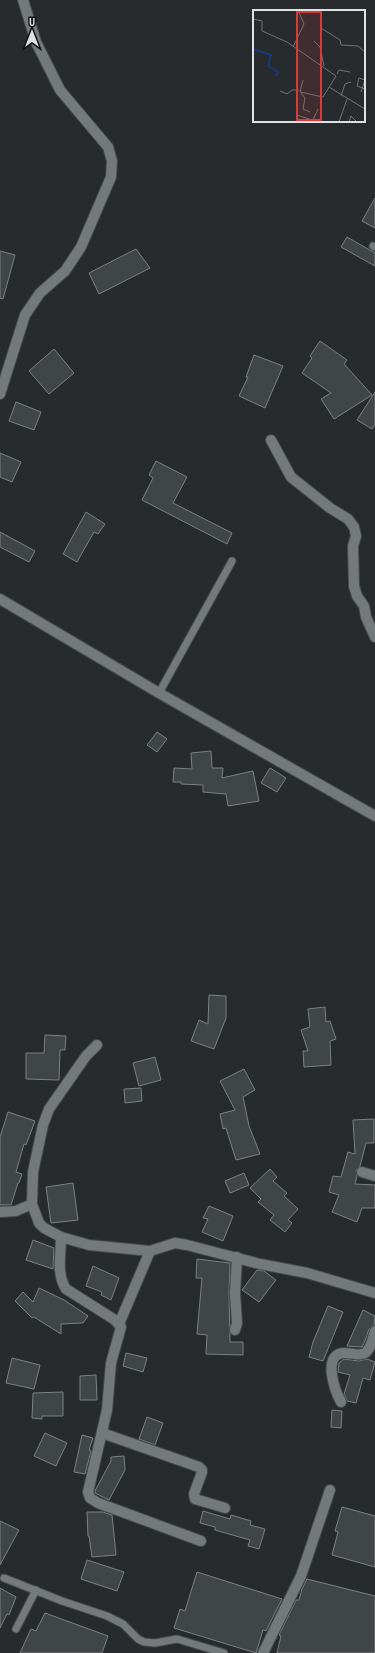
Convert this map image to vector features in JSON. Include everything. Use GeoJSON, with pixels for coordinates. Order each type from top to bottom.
{"type":"FeatureCollection","features":[{"type":"Feature","properties":{"kind":"street"},"geometry":{"type":"LineString","coordinates":[[0,394],[25,316],[40,293],[65,271],[81,247],[111,177],[112,161],[108,147],[60,90],[36,42],[23,0]]}},
{"type":"Feature","properties":{"kind":"street"},"geometry":{"type":"LineString","coordinates":[[271,440],[291,477],[330,508],[348,519],[354,527],[356,536],[353,546],[354,586],[357,596],[364,606],[366,617],[375,637]]}},
{"type":"Feature","properties":{"kind":"street"},"geometry":{"type":"LineString","coordinates":[[0,599],[159,693],[375,816]]}},
{"type":"Feature","properties":{"kind":"street"},"geometry":{"type":"LineString","coordinates":[[97,1045],[86,1056],[49,1109],[43,1124],[33,1172],[32,1204],[39,1223],[44,1228],[61,1237],[89,1245],[150,1251],[175,1243],[237,1257],[260,1264],[308,1273],[375,1293]]}},
{"type":"Feature","properties":{"kind":"street"},"geometry":{"type":"LineString","coordinates":[[362,1172],[375,1176]]}},
{"type":"Feature","properties":{"kind":"street"},"geometry":{"type":"LineString","coordinates":[[0,1212],[16,1211],[32,1204]]}},
{"type":"Feature","properties":{"kind":"street"},"geometry":{"type":"LineString","coordinates":[[61,1237],[60,1276],[66,1289],[115,1320],[119,1324],[121,1331],[110,1363],[107,1410],[88,1492],[91,1499],[98,1503],[201,1541]]}},
{"type":"Feature","properties":{"kind":"street"},"geometry":{"type":"LineString","coordinates":[[119,1324],[150,1251]]}},
{"type":"Feature","properties":{"kind":"street"},"geometry":{"type":"LineString","coordinates":[[235,1330],[237,1323],[235,1293],[237,1257]]}},
{"type":"Feature","properties":{"kind":"street"},"geometry":{"type":"LineString","coordinates":[[341,1402],[333,1379],[332,1368],[334,1358],[338,1354],[342,1353],[364,1354],[369,1349],[375,1331]]}},
{"type":"Feature","properties":{"kind":"street"},"geometry":{"type":"LineString","coordinates":[[102,1433],[199,1467],[202,1472],[194,1494],[195,1499],[225,1508]]}},
{"type":"Feature","properties":{"kind":"street"},"geometry":{"type":"LineString","coordinates":[[263,1653],[301,1576],[330,1490]]}},
{"type":"Feature","properties":{"kind":"lane"},"geometry":{"type":"LineString","coordinates":[[159,693],[232,561]]}},
{"type":"Feature","properties":{"kind":"lane"},"geometry":{"type":"LineString","coordinates":[[4,1578],[107,1616],[123,1624],[138,1639],[144,1642],[177,1639],[224,1653]]}},
{"type":"Feature","properties":{"kind":"lane"},"geometry":{"type":"LineString","coordinates":[[16,1629],[36,1590]]}},
{"type":"Feature","properties":{"kind":"building"},"geometry":{"type":"Polygon","coordinates":[[[375,198],[375,228],[362,221],[375,198]]]}},
{"type":"Feature","properties":{"kind":"building"},"geometry":{"type":"Polygon","coordinates":[[[347,237],[375,253],[375,266],[341,247],[347,237]]]}},
{"type":"Feature","properties":{"kind":"building"},"geometry":{"type":"Polygon","coordinates":[[[136,249],[150,268],[99,294],[89,273],[136,249]]]}},
{"type":"Feature","properties":{"kind":"building"},"geometry":{"type":"Polygon","coordinates":[[[0,251],[15,255],[3,299],[0,298],[0,251]]]}},
{"type":"Feature","properties":{"kind":"building"},"geometry":{"type":"Polygon","coordinates":[[[320,341],[347,360],[344,364],[372,395],[334,419],[321,399],[331,393],[302,373],[312,358],[310,356],[320,341]]]}},
{"type":"Feature","properties":{"kind":"building"},"geometry":{"type":"Polygon","coordinates":[[[54,349],[74,373],[49,394],[29,371],[54,349]]]}},
{"type":"Feature","properties":{"kind":"building"},"geometry":{"type":"Polygon","coordinates":[[[254,355],[283,366],[265,408],[239,396],[248,377],[246,377],[254,355]]]}},
{"type":"Feature","properties":{"kind":"building"},"geometry":{"type":"Polygon","coordinates":[[[375,392],[375,424],[372,429],[357,420],[375,392]]]}},
{"type":"Feature","properties":{"kind":"building"},"geometry":{"type":"Polygon","coordinates":[[[16,402],[41,412],[34,430],[9,421],[16,402]]]}},
{"type":"Feature","properties":{"kind":"building"},"geometry":{"type":"Polygon","coordinates":[[[0,453],[21,462],[12,482],[0,477],[0,453]]]}},
{"type":"Feature","properties":{"kind":"building"},"geometry":{"type":"Polygon","coordinates":[[[156,461],[187,477],[173,503],[232,533],[227,544],[142,500],[153,478],[149,475],[156,461]]]}},
{"type":"Feature","properties":{"kind":"building"},"geometry":{"type":"Polygon","coordinates":[[[86,512],[105,524],[98,534],[94,532],[77,562],[63,554],[86,512]]]}},
{"type":"Feature","properties":{"kind":"building"},"geometry":{"type":"Polygon","coordinates":[[[0,532],[35,551],[29,562],[0,547],[0,532]]]}},
{"type":"Feature","properties":{"kind":"building"},"geometry":{"type":"Polygon","coordinates":[[[157,732],[167,739],[157,752],[147,745],[157,732]]]}},
{"type":"Feature","properties":{"kind":"building"},"geometry":{"type":"Polygon","coordinates":[[[211,751],[212,768],[223,768],[222,778],[253,771],[259,801],[228,806],[226,794],[203,792],[203,785],[173,782],[174,768],[192,769],[191,753],[211,751]]]}},
{"type":"Feature","properties":{"kind":"building"},"geometry":{"type":"Polygon","coordinates":[[[270,768],[286,778],[277,792],[261,783],[270,768]]]}},
{"type":"Feature","properties":{"kind":"building"},"geometry":{"type":"Polygon","coordinates":[[[209,995],[226,996],[226,1018],[214,1049],[191,1041],[199,1020],[208,1024],[209,995]]]}},
{"type":"Feature","properties":{"kind":"building"},"geometry":{"type":"Polygon","coordinates":[[[325,1007],[326,1022],[330,1021],[336,1039],[330,1041],[331,1065],[304,1067],[303,1051],[308,1051],[301,1030],[310,1027],[308,1009],[325,1007]]]}},
{"type":"Feature","properties":{"kind":"building"},"geometry":{"type":"Polygon","coordinates":[[[45,1035],[66,1036],[65,1050],[60,1050],[59,1080],[26,1079],[26,1053],[44,1053],[45,1035]]]}},
{"type":"Feature","properties":{"kind":"building"},"geometry":{"type":"Polygon","coordinates":[[[155,1057],[161,1080],[139,1086],[133,1063],[155,1057]]]}},
{"type":"Feature","properties":{"kind":"building"},"geometry":{"type":"Polygon","coordinates":[[[244,1069],[255,1090],[243,1097],[249,1126],[260,1154],[236,1160],[226,1128],[223,1129],[220,1114],[235,1110],[220,1081],[244,1069]]]}},
{"type":"Feature","properties":{"kind":"building"},"geometry":{"type":"Polygon","coordinates":[[[141,1088],[142,1101],[125,1103],[124,1089],[141,1088]]]}},
{"type":"Feature","properties":{"kind":"building"},"geometry":{"type":"Polygon","coordinates":[[[8,1112],[35,1121],[26,1145],[24,1144],[16,1172],[22,1174],[11,1205],[0,1205],[0,1137],[8,1112]]]}},
{"type":"Feature","properties":{"kind":"building"},"geometry":{"type":"Polygon","coordinates":[[[374,1119],[374,1143],[366,1143],[360,1166],[356,1170],[357,1176],[355,1184],[375,1185],[375,1208],[362,1208],[357,1222],[332,1212],[339,1195],[329,1192],[333,1176],[341,1177],[348,1152],[355,1154],[353,1120],[374,1119]]]}},
{"type":"Feature","properties":{"kind":"building"},"geometry":{"type":"Polygon","coordinates":[[[270,1169],[277,1177],[273,1181],[287,1193],[284,1196],[298,1209],[288,1220],[292,1223],[285,1232],[270,1220],[274,1215],[258,1202],[261,1199],[250,1188],[270,1169]]]}},
{"type":"Feature","properties":{"kind":"building"},"geometry":{"type":"Polygon","coordinates":[[[244,1173],[249,1185],[230,1193],[225,1181],[244,1173]]]}},
{"type":"Feature","properties":{"kind":"building"},"geometry":{"type":"Polygon","coordinates":[[[73,1183],[78,1220],[51,1223],[46,1187],[73,1183]]]}},
{"type":"Feature","properties":{"kind":"building"},"geometry":{"type":"Polygon","coordinates":[[[209,1206],[233,1216],[223,1241],[202,1232],[208,1219],[203,1218],[209,1206]]]}},
{"type":"Feature","properties":{"kind":"building"},"geometry":{"type":"Polygon","coordinates":[[[33,1240],[54,1248],[53,1269],[26,1260],[33,1240]]]}},
{"type":"Feature","properties":{"kind":"building"},"geometry":{"type":"Polygon","coordinates":[[[197,1259],[230,1263],[230,1342],[243,1342],[243,1355],[206,1354],[207,1335],[197,1334],[202,1278],[196,1278],[197,1259]]]}},
{"type":"Feature","properties":{"kind":"building"},"geometry":{"type":"Polygon","coordinates":[[[93,1266],[119,1278],[111,1300],[101,1295],[102,1292],[86,1286],[93,1266]]]}},
{"type":"Feature","properties":{"kind":"building"},"geometry":{"type":"Polygon","coordinates":[[[257,1270],[264,1271],[276,1280],[259,1302],[242,1290],[257,1270]]]}},
{"type":"Feature","properties":{"kind":"building"},"geometry":{"type":"Polygon","coordinates":[[[39,1288],[64,1300],[88,1316],[83,1323],[61,1324],[61,1334],[34,1317],[32,1318],[15,1301],[23,1292],[33,1302],[39,1288]]]}},
{"type":"Feature","properties":{"kind":"building"},"geometry":{"type":"Polygon","coordinates":[[[328,1306],[343,1312],[323,1361],[309,1357],[313,1342],[328,1306]]]}},
{"type":"Feature","properties":{"kind":"building"},"geometry":{"type":"Polygon","coordinates":[[[363,1310],[375,1316],[374,1325],[369,1329],[362,1347],[347,1346],[363,1310]]]}},
{"type":"Feature","properties":{"kind":"building"},"geometry":{"type":"Polygon","coordinates":[[[126,1353],[147,1358],[143,1372],[123,1366],[126,1353]]]}},
{"type":"Feature","properties":{"kind":"building"},"geometry":{"type":"Polygon","coordinates":[[[12,1358],[40,1365],[34,1389],[6,1383],[12,1358]]]}},
{"type":"Feature","properties":{"kind":"building"},"geometry":{"type":"Polygon","coordinates":[[[344,1359],[359,1361],[367,1359],[375,1362],[370,1380],[363,1378],[356,1403],[347,1401],[344,1394],[350,1375],[338,1372],[339,1363],[344,1359]]]}},
{"type":"Feature","properties":{"kind":"building"},"geometry":{"type":"Polygon","coordinates":[[[96,1375],[97,1400],[80,1400],[80,1376],[96,1375]]]}},
{"type":"Feature","properties":{"kind":"building"},"geometry":{"type":"Polygon","coordinates":[[[63,1392],[63,1416],[42,1416],[42,1419],[32,1418],[33,1393],[63,1392]]]}},
{"type":"Feature","properties":{"kind":"building"},"geometry":{"type":"Polygon","coordinates":[[[332,1410],[342,1411],[341,1428],[331,1427],[332,1410]]]}},
{"type":"Feature","properties":{"kind":"building"},"geometry":{"type":"Polygon","coordinates":[[[147,1417],[163,1423],[155,1445],[139,1439],[147,1417]]]}},
{"type":"Feature","properties":{"kind":"building"},"geometry":{"type":"Polygon","coordinates":[[[45,1433],[67,1443],[56,1466],[34,1456],[45,1433]]]}},
{"type":"Feature","properties":{"kind":"building"},"geometry":{"type":"Polygon","coordinates":[[[82,1435],[93,1438],[89,1450],[91,1451],[85,1474],[74,1472],[82,1435]]]}},
{"type":"Feature","properties":{"kind":"building"},"geometry":{"type":"Polygon","coordinates":[[[124,1456],[125,1470],[109,1500],[95,1493],[111,1461],[111,1457],[124,1456]]]}},
{"type":"Feature","properties":{"kind":"building"},"geometry":{"type":"Polygon","coordinates":[[[342,1507],[375,1516],[375,1567],[332,1555],[338,1532],[335,1531],[342,1507]]]}},
{"type":"Feature","properties":{"kind":"building"},"geometry":{"type":"Polygon","coordinates":[[[203,1511],[230,1519],[231,1515],[251,1521],[250,1525],[265,1529],[259,1549],[248,1546],[250,1540],[215,1530],[215,1527],[200,1523],[203,1511]]]}},
{"type":"Feature","properties":{"kind":"building"},"geometry":{"type":"Polygon","coordinates":[[[87,1512],[103,1512],[112,1515],[116,1555],[92,1557],[88,1536],[87,1512]]]}},
{"type":"Feature","properties":{"kind":"building"},"geometry":{"type":"Polygon","coordinates":[[[0,1521],[19,1530],[0,1565],[0,1521]]]}},
{"type":"Feature","properties":{"kind":"building"},"geometry":{"type":"Polygon","coordinates":[[[87,1560],[124,1572],[117,1591],[81,1579],[87,1560]]]}},
{"type":"Feature","properties":{"kind":"building"},"geometry":{"type":"Polygon","coordinates":[[[197,1572],[282,1599],[266,1631],[263,1630],[256,1653],[174,1628],[180,1609],[185,1611],[197,1572]]]}},
{"type":"Feature","properties":{"kind":"building"},"geometry":{"type":"Polygon","coordinates":[[[307,1579],[375,1596],[375,1653],[277,1653],[281,1636],[279,1635],[296,1600],[299,1600],[307,1579]]]}},
{"type":"Feature","properties":{"kind":"building"},"geometry":{"type":"Polygon","coordinates":[[[0,1588],[16,1597],[9,1615],[7,1614],[0,1628],[0,1588]]]}},
{"type":"Feature","properties":{"kind":"building"},"geometry":{"type":"Polygon","coordinates":[[[45,1613],[108,1636],[102,1653],[20,1653],[31,1629],[36,1631],[45,1613]]]}}]}
